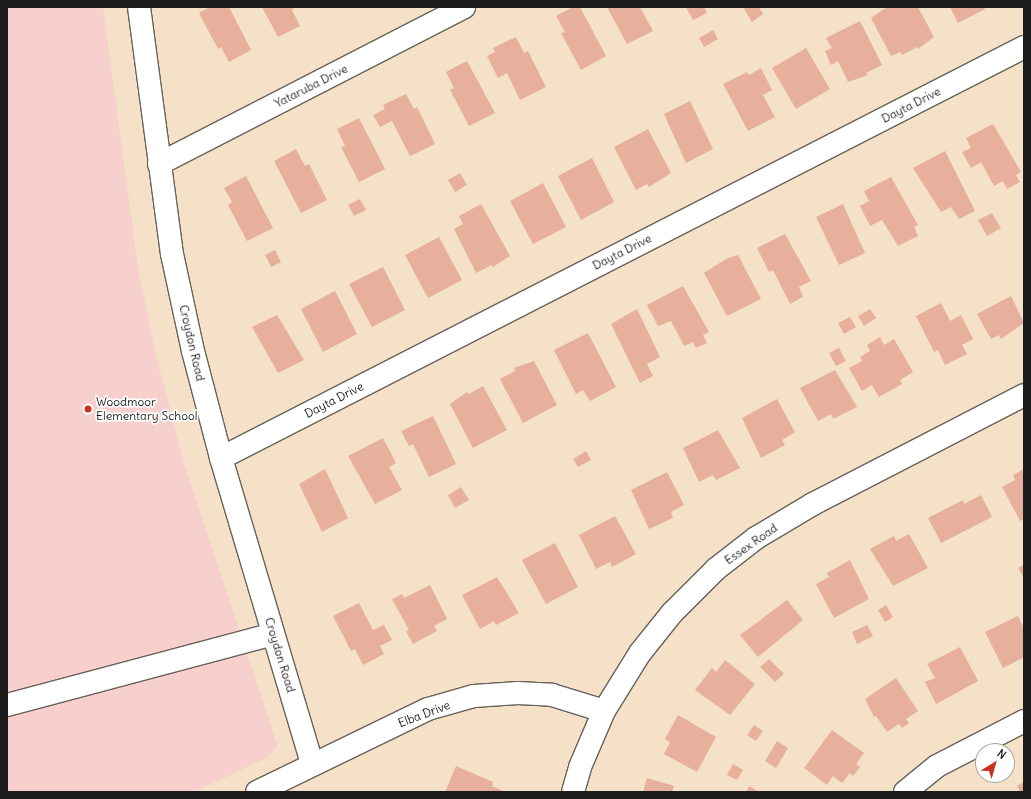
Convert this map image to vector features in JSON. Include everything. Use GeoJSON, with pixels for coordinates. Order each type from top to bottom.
{"type":"FeatureCollection","features":[{"type":"Feature","properties":{"kind":"street","name":"Croydon Road"},"geometry":{"type":"LineString","coordinates":[[139,7],[159,164],[176,268],[193,351],[221,458],[312,763]]}},
{"type":"Feature","properties":{"kind":"street","name":"Yataruba Drive"},"geometry":{"type":"LineString","coordinates":[[159,164],[464,7]]}},
{"type":"Feature","properties":{"kind":"street","name":"Dayta Drive"},"geometry":{"type":"LineString","coordinates":[[221,458],[1024,47]]}},
{"type":"Feature","properties":{"kind":"street","name":"Essex Road"},"geometry":{"type":"LineString","coordinates":[[573,792],[580,767],[604,711],[640,653],[672,613],[716,569],[756,538],[813,504],[1024,395]]}},
{"type":"Feature","properties":{"kind":"street"},"geometry":{"type":"LineString","coordinates":[[7,705],[273,634]]}},
{"type":"Feature","properties":{"kind":"street","name":"Elba Drive"},"geometry":{"type":"LineString","coordinates":[[257,792],[312,763],[428,709],[474,696],[518,693],[552,696],[604,711]]}},
{"type":"Feature","properties":{"kind":"street"},"geometry":{"type":"LineString","coordinates":[[905,792],[937,766],[1024,721]]}},
{"type":"Feature","properties":{"kind":"shaded area","name":"Woodmoor Elementary School"},"geometry":{"type":"Polygon","coordinates":[[[7,7],[103,7],[139,274],[157,359],[183,459],[277,745],[269,757],[194,792],[7,792],[7,7]]]}},
{"type":"Feature","properties":{"kind":"building"},"geometry":{"type":"Polygon","coordinates":[[[210,7],[229,7],[251,50],[229,62],[221,47],[218,49],[199,13],[210,7]]]}},
{"type":"Feature","properties":{"kind":"building"},"geometry":{"type":"Polygon","coordinates":[[[262,7],[295,7],[292,10],[300,26],[278,37],[262,7]]]}},
{"type":"Feature","properties":{"kind":"building"},"geometry":{"type":"Polygon","coordinates":[[[573,7],[580,7],[606,56],[581,70],[561,33],[565,32],[556,16],[573,7]]]}},
{"type":"Feature","properties":{"kind":"building"},"geometry":{"type":"Polygon","coordinates":[[[607,7],[640,7],[653,31],[627,44],[607,7]]]}},
{"type":"Feature","properties":{"kind":"building"},"geometry":{"type":"Polygon","coordinates":[[[686,7],[704,7],[707,13],[693,20],[686,7]]]}},
{"type":"Feature","properties":{"kind":"building"},"geometry":{"type":"Polygon","coordinates":[[[746,7],[759,7],[763,14],[752,22],[744,9],[746,7]]]}},
{"type":"Feature","properties":{"kind":"building"},"geometry":{"type":"Polygon","coordinates":[[[887,7],[918,7],[934,37],[918,49],[917,47],[902,55],[900,52],[891,56],[871,18],[887,7]]]}},
{"type":"Feature","properties":{"kind":"building"},"geometry":{"type":"Polygon","coordinates":[[[950,7],[984,7],[985,9],[958,23],[950,7]]]}},
{"type":"Feature","properties":{"kind":"building"},"geometry":{"type":"Polygon","coordinates":[[[860,21],[882,65],[866,73],[868,75],[848,82],[838,61],[831,65],[825,51],[832,48],[826,38],[860,21]]]}},
{"type":"Feature","properties":{"kind":"building"},"geometry":{"type":"Polygon","coordinates":[[[713,30],[718,39],[704,47],[699,38],[713,30]]]}},
{"type":"Feature","properties":{"kind":"building"},"geometry":{"type":"Polygon","coordinates":[[[516,37],[524,53],[528,51],[546,87],[520,100],[507,73],[498,78],[487,56],[495,52],[493,48],[516,37]]]}},
{"type":"Feature","properties":{"kind":"building"},"geometry":{"type":"Polygon","coordinates":[[[806,48],[830,89],[796,109],[772,68],[806,48]]]}},
{"type":"Feature","properties":{"kind":"building"},"geometry":{"type":"Polygon","coordinates":[[[467,61],[495,113],[469,126],[450,90],[454,88],[446,72],[467,61]]]}},
{"type":"Feature","properties":{"kind":"building"},"geometry":{"type":"Polygon","coordinates":[[[761,68],[772,90],[763,95],[775,117],[748,131],[723,84],[747,72],[749,75],[761,68]]]}},
{"type":"Feature","properties":{"kind":"building"},"geometry":{"type":"Polygon","coordinates":[[[406,94],[414,109],[417,107],[435,144],[410,156],[392,121],[380,127],[373,115],[385,109],[383,105],[406,94]]]}},
{"type":"Feature","properties":{"kind":"building"},"geometry":{"type":"Polygon","coordinates":[[[690,101],[713,149],[686,163],[664,114],[690,101]]]}},
{"type":"Feature","properties":{"kind":"building"},"geometry":{"type":"Polygon","coordinates":[[[359,118],[385,169],[359,182],[341,147],[345,146],[337,129],[359,118]]]}},
{"type":"Feature","properties":{"kind":"building"},"geometry":{"type":"Polygon","coordinates":[[[993,124],[1021,172],[1016,175],[1020,182],[1007,189],[1003,181],[994,186],[981,162],[971,168],[962,152],[971,148],[966,138],[993,124]]]}},
{"type":"Feature","properties":{"kind":"building"},"geometry":{"type":"Polygon","coordinates":[[[648,129],[671,173],[649,187],[647,184],[636,190],[614,147],[648,129]]]}},
{"type":"Feature","properties":{"kind":"building"},"geometry":{"type":"Polygon","coordinates":[[[296,149],[305,166],[309,164],[327,200],[301,213],[274,161],[296,149]]]}},
{"type":"Feature","properties":{"kind":"building"},"geometry":{"type":"Polygon","coordinates":[[[945,151],[975,211],[959,219],[951,207],[941,212],[913,168],[945,151]]]}},
{"type":"Feature","properties":{"kind":"building"},"geometry":{"type":"Polygon","coordinates":[[[592,158],[614,202],[581,220],[558,176],[592,158]]]}},
{"type":"Feature","properties":{"kind":"building"},"geometry":{"type":"Polygon","coordinates":[[[460,173],[467,185],[455,192],[448,180],[460,173]]]}},
{"type":"Feature","properties":{"kind":"building"},"geometry":{"type":"Polygon","coordinates":[[[246,176],[273,228],[247,241],[228,205],[232,202],[224,188],[246,176]]]}},
{"type":"Feature","properties":{"kind":"building"},"geometry":{"type":"Polygon","coordinates":[[[891,177],[918,225],[914,227],[918,236],[898,246],[882,220],[870,226],[860,206],[869,201],[864,191],[891,177]]]}},
{"type":"Feature","properties":{"kind":"building"},"geometry":{"type":"Polygon","coordinates":[[[543,183],[566,227],[533,244],[510,201],[543,183]]]}},
{"type":"Feature","properties":{"kind":"building"},"geometry":{"type":"Polygon","coordinates":[[[360,199],[366,210],[354,216],[348,205],[360,199]]]}},
{"type":"Feature","properties":{"kind":"building"},"geometry":{"type":"Polygon","coordinates":[[[481,204],[510,256],[493,267],[492,265],[476,273],[454,229],[463,224],[459,216],[481,204]]]}},
{"type":"Feature","properties":{"kind":"building"},"geometry":{"type":"Polygon","coordinates":[[[843,204],[865,253],[839,265],[816,217],[843,204]]]}},
{"type":"Feature","properties":{"kind":"building"},"geometry":{"type":"Polygon","coordinates":[[[992,213],[1001,228],[987,236],[978,220],[992,213]]]}},
{"type":"Feature","properties":{"kind":"building"},"geometry":{"type":"Polygon","coordinates":[[[785,234],[811,281],[799,287],[803,297],[790,304],[773,270],[769,272],[757,248],[785,234]]]}},
{"type":"Feature","properties":{"kind":"building"},"geometry":{"type":"Polygon","coordinates":[[[439,237],[462,280],[428,298],[405,255],[439,237]]]}},
{"type":"Feature","properties":{"kind":"building"},"geometry":{"type":"Polygon","coordinates":[[[275,250],[281,262],[271,267],[265,255],[275,250]]]}},
{"type":"Feature","properties":{"kind":"building"},"geometry":{"type":"Polygon","coordinates":[[[738,255],[761,299],[727,316],[704,273],[726,259],[738,255]]]}},
{"type":"Feature","properties":{"kind":"building"},"geometry":{"type":"Polygon","coordinates":[[[383,267],[405,310],[372,327],[349,284],[383,267]]]}},
{"type":"Feature","properties":{"kind":"building"},"geometry":{"type":"Polygon","coordinates":[[[683,286],[709,332],[703,335],[707,343],[696,348],[693,342],[684,346],[671,321],[658,326],[647,305],[683,286]]]}},
{"type":"Feature","properties":{"kind":"building"},"geometry":{"type":"Polygon","coordinates":[[[335,291],[357,334],[323,352],[301,309],[335,291]]]}},
{"type":"Feature","properties":{"kind":"building"},"geometry":{"type":"Polygon","coordinates":[[[1011,296],[1024,323],[1001,339],[999,335],[991,339],[977,314],[1011,296]]]}},
{"type":"Feature","properties":{"kind":"building"},"geometry":{"type":"Polygon","coordinates":[[[941,303],[950,321],[961,315],[973,339],[962,345],[967,354],[945,365],[938,350],[934,352],[916,316],[941,303]]]}},
{"type":"Feature","properties":{"kind":"building"},"geometry":{"type":"Polygon","coordinates":[[[637,309],[660,357],[647,364],[653,376],[640,383],[611,324],[637,309]]]}},
{"type":"Feature","properties":{"kind":"building"},"geometry":{"type":"Polygon","coordinates":[[[870,309],[876,318],[864,326],[858,316],[870,309]]]}},
{"type":"Feature","properties":{"kind":"building"},"geometry":{"type":"Polygon","coordinates":[[[277,315],[304,360],[278,373],[252,327],[277,315]]]}},
{"type":"Feature","properties":{"kind":"building"},"geometry":{"type":"Polygon","coordinates":[[[850,317],[856,327],[844,334],[838,323],[850,317]]]}},
{"type":"Feature","properties":{"kind":"building"},"geometry":{"type":"Polygon","coordinates":[[[588,333],[616,387],[590,401],[583,390],[576,394],[554,350],[588,333]]]}},
{"type":"Feature","properties":{"kind":"building"},"geometry":{"type":"Polygon","coordinates":[[[880,337],[884,345],[894,339],[913,372],[900,380],[902,384],[879,397],[872,385],[862,391],[849,368],[862,361],[860,357],[870,351],[867,345],[880,337]]]}},
{"type":"Feature","properties":{"kind":"building"},"geometry":{"type":"Polygon","coordinates":[[[839,348],[846,361],[836,366],[829,353],[839,348]]]}},
{"type":"Feature","properties":{"kind":"building"},"geometry":{"type":"Polygon","coordinates":[[[534,361],[557,405],[523,423],[500,379],[515,371],[514,368],[534,361]]]}},
{"type":"Feature","properties":{"kind":"building"},"geometry":{"type":"Polygon","coordinates":[[[835,370],[857,407],[833,419],[831,414],[818,421],[800,388],[835,370]]]}},
{"type":"Feature","properties":{"kind":"building"},"geometry":{"type":"Polygon","coordinates":[[[483,386],[507,430],[473,448],[450,404],[467,392],[469,394],[483,386]]]}},
{"type":"Feature","properties":{"kind":"building"},"geometry":{"type":"Polygon","coordinates":[[[777,399],[795,432],[782,440],[785,445],[761,458],[742,418],[777,399]]]}},
{"type":"Feature","properties":{"kind":"building"},"geometry":{"type":"Polygon","coordinates":[[[433,416],[456,464],[429,477],[413,444],[409,446],[401,431],[433,416]]]}},
{"type":"Feature","properties":{"kind":"building"},"geometry":{"type":"Polygon","coordinates":[[[718,430],[740,468],[716,480],[713,475],[699,482],[683,448],[718,430]]]}},
{"type":"Feature","properties":{"kind":"building"},"geometry":{"type":"Polygon","coordinates":[[[383,438],[396,463],[389,467],[402,490],[375,504],[348,456],[383,438]]]}},
{"type":"Feature","properties":{"kind":"building"},"geometry":{"type":"Polygon","coordinates":[[[586,451],[591,460],[578,467],[573,459],[586,451]]]}},
{"type":"Feature","properties":{"kind":"building"},"geometry":{"type":"Polygon","coordinates":[[[325,469],[348,518],[322,532],[299,484],[325,469]]]}},
{"type":"Feature","properties":{"kind":"building"},"geometry":{"type":"Polygon","coordinates":[[[1024,469],[1024,519],[1020,521],[1002,487],[1015,480],[1013,475],[1024,469]]]}},
{"type":"Feature","properties":{"kind":"building"},"geometry":{"type":"Polygon","coordinates":[[[667,472],[684,505],[671,512],[673,518],[649,529],[631,490],[667,472]]]}},
{"type":"Feature","properties":{"kind":"building"},"geometry":{"type":"Polygon","coordinates":[[[461,487],[469,500],[455,508],[448,495],[461,487]]]}},
{"type":"Feature","properties":{"kind":"building"},"geometry":{"type":"Polygon","coordinates":[[[981,495],[992,517],[941,543],[928,518],[963,500],[964,504],[981,495]]]}},
{"type":"Feature","properties":{"kind":"building"},"geometry":{"type":"Polygon","coordinates":[[[615,516],[636,554],[612,567],[610,562],[596,569],[579,535],[615,516]]]}},
{"type":"Feature","properties":{"kind":"building"},"geometry":{"type":"Polygon","coordinates":[[[909,534],[928,568],[893,586],[870,549],[894,536],[896,541],[909,534]]]}},
{"type":"Feature","properties":{"kind":"building"},"geometry":{"type":"Polygon","coordinates":[[[555,543],[578,587],[546,604],[522,560],[555,543]]]}},
{"type":"Feature","properties":{"kind":"building"},"geometry":{"type":"Polygon","coordinates":[[[850,560],[869,599],[834,618],[816,584],[829,577],[827,573],[850,560]]]}},
{"type":"Feature","properties":{"kind":"building"},"geometry":{"type":"Polygon","coordinates":[[[1024,565],[1024,578],[1018,568],[1024,565]]]}},
{"type":"Feature","properties":{"kind":"building"},"geometry":{"type":"Polygon","coordinates":[[[497,577],[519,613],[496,625],[494,621],[480,629],[462,595],[497,577]]]}},
{"type":"Feature","properties":{"kind":"building"},"geometry":{"type":"Polygon","coordinates":[[[430,585],[447,619],[434,626],[437,631],[413,644],[406,631],[409,630],[392,599],[402,594],[404,598],[430,585]]]}},
{"type":"Feature","properties":{"kind":"building"},"geometry":{"type":"Polygon","coordinates":[[[787,600],[803,620],[758,657],[740,635],[787,600]]]}},
{"type":"Feature","properties":{"kind":"building"},"geometry":{"type":"Polygon","coordinates":[[[359,603],[373,630],[384,625],[392,640],[380,646],[384,654],[363,665],[355,649],[351,651],[333,616],[359,603]]]}},
{"type":"Feature","properties":{"kind":"building"},"geometry":{"type":"Polygon","coordinates":[[[886,605],[893,617],[885,622],[878,610],[886,605]]]}},
{"type":"Feature","properties":{"kind":"building"},"geometry":{"type":"Polygon","coordinates":[[[1018,616],[1024,628],[1024,657],[1003,668],[985,632],[1018,616]]]}},
{"type":"Feature","properties":{"kind":"building"},"geometry":{"type":"Polygon","coordinates":[[[867,625],[873,636],[857,644],[852,632],[867,625]]]}},
{"type":"Feature","properties":{"kind":"building"},"geometry":{"type":"Polygon","coordinates":[[[960,647],[978,681],[936,704],[925,682],[935,678],[927,664],[960,647]]]}},
{"type":"Feature","properties":{"kind":"building"},"geometry":{"type":"Polygon","coordinates":[[[769,659],[784,674],[775,682],[760,667],[769,659]]]}},
{"type":"Feature","properties":{"kind":"building"},"geometry":{"type":"Polygon","coordinates":[[[725,660],[755,684],[730,715],[695,690],[712,668],[716,672],[725,660]]]}},
{"type":"Feature","properties":{"kind":"building"},"geometry":{"type":"Polygon","coordinates":[[[896,678],[918,711],[906,719],[909,723],[902,728],[899,724],[887,732],[876,716],[874,717],[865,699],[896,678]]]}},
{"type":"Feature","properties":{"kind":"building"},"geometry":{"type":"Polygon","coordinates":[[[678,715],[716,737],[697,772],[664,754],[670,742],[665,739],[678,715]]]}},
{"type":"Feature","properties":{"kind":"building"},"geometry":{"type":"Polygon","coordinates":[[[754,725],[763,731],[756,741],[747,735],[754,725]]]}},
{"type":"Feature","properties":{"kind":"building"},"geometry":{"type":"Polygon","coordinates":[[[832,730],[864,753],[856,764],[860,767],[853,776],[850,773],[842,783],[833,776],[827,785],[804,768],[832,730]]]}},
{"type":"Feature","properties":{"kind":"building"},"geometry":{"type":"Polygon","coordinates":[[[777,741],[788,748],[776,768],[765,761],[777,741]]]}},
{"type":"Feature","properties":{"kind":"building"},"geometry":{"type":"Polygon","coordinates":[[[733,764],[743,770],[737,780],[727,775],[733,764]]]}},
{"type":"Feature","properties":{"kind":"building"},"geometry":{"type":"Polygon","coordinates":[[[456,766],[493,782],[492,786],[506,792],[445,792],[456,766]]]}},
{"type":"Feature","properties":{"kind":"building"},"geometry":{"type":"Polygon","coordinates":[[[647,778],[674,786],[672,792],[643,792],[647,778]]]}},
{"type":"Feature","properties":{"kind":"building"},"geometry":{"type":"Polygon","coordinates":[[[1024,782],[1024,792],[1020,792],[1017,786],[1024,782]]]}},
{"type":"Feature","properties":{"kind":"building"},"geometry":{"type":"Polygon","coordinates":[[[749,786],[759,792],[746,792],[749,786]]]}},
{"type":"Feature","properties":{"kind":"place","name":"Woodmoor Elementary School"},"geometry":{"type":"Point","coordinates":[88,409]}}]}
